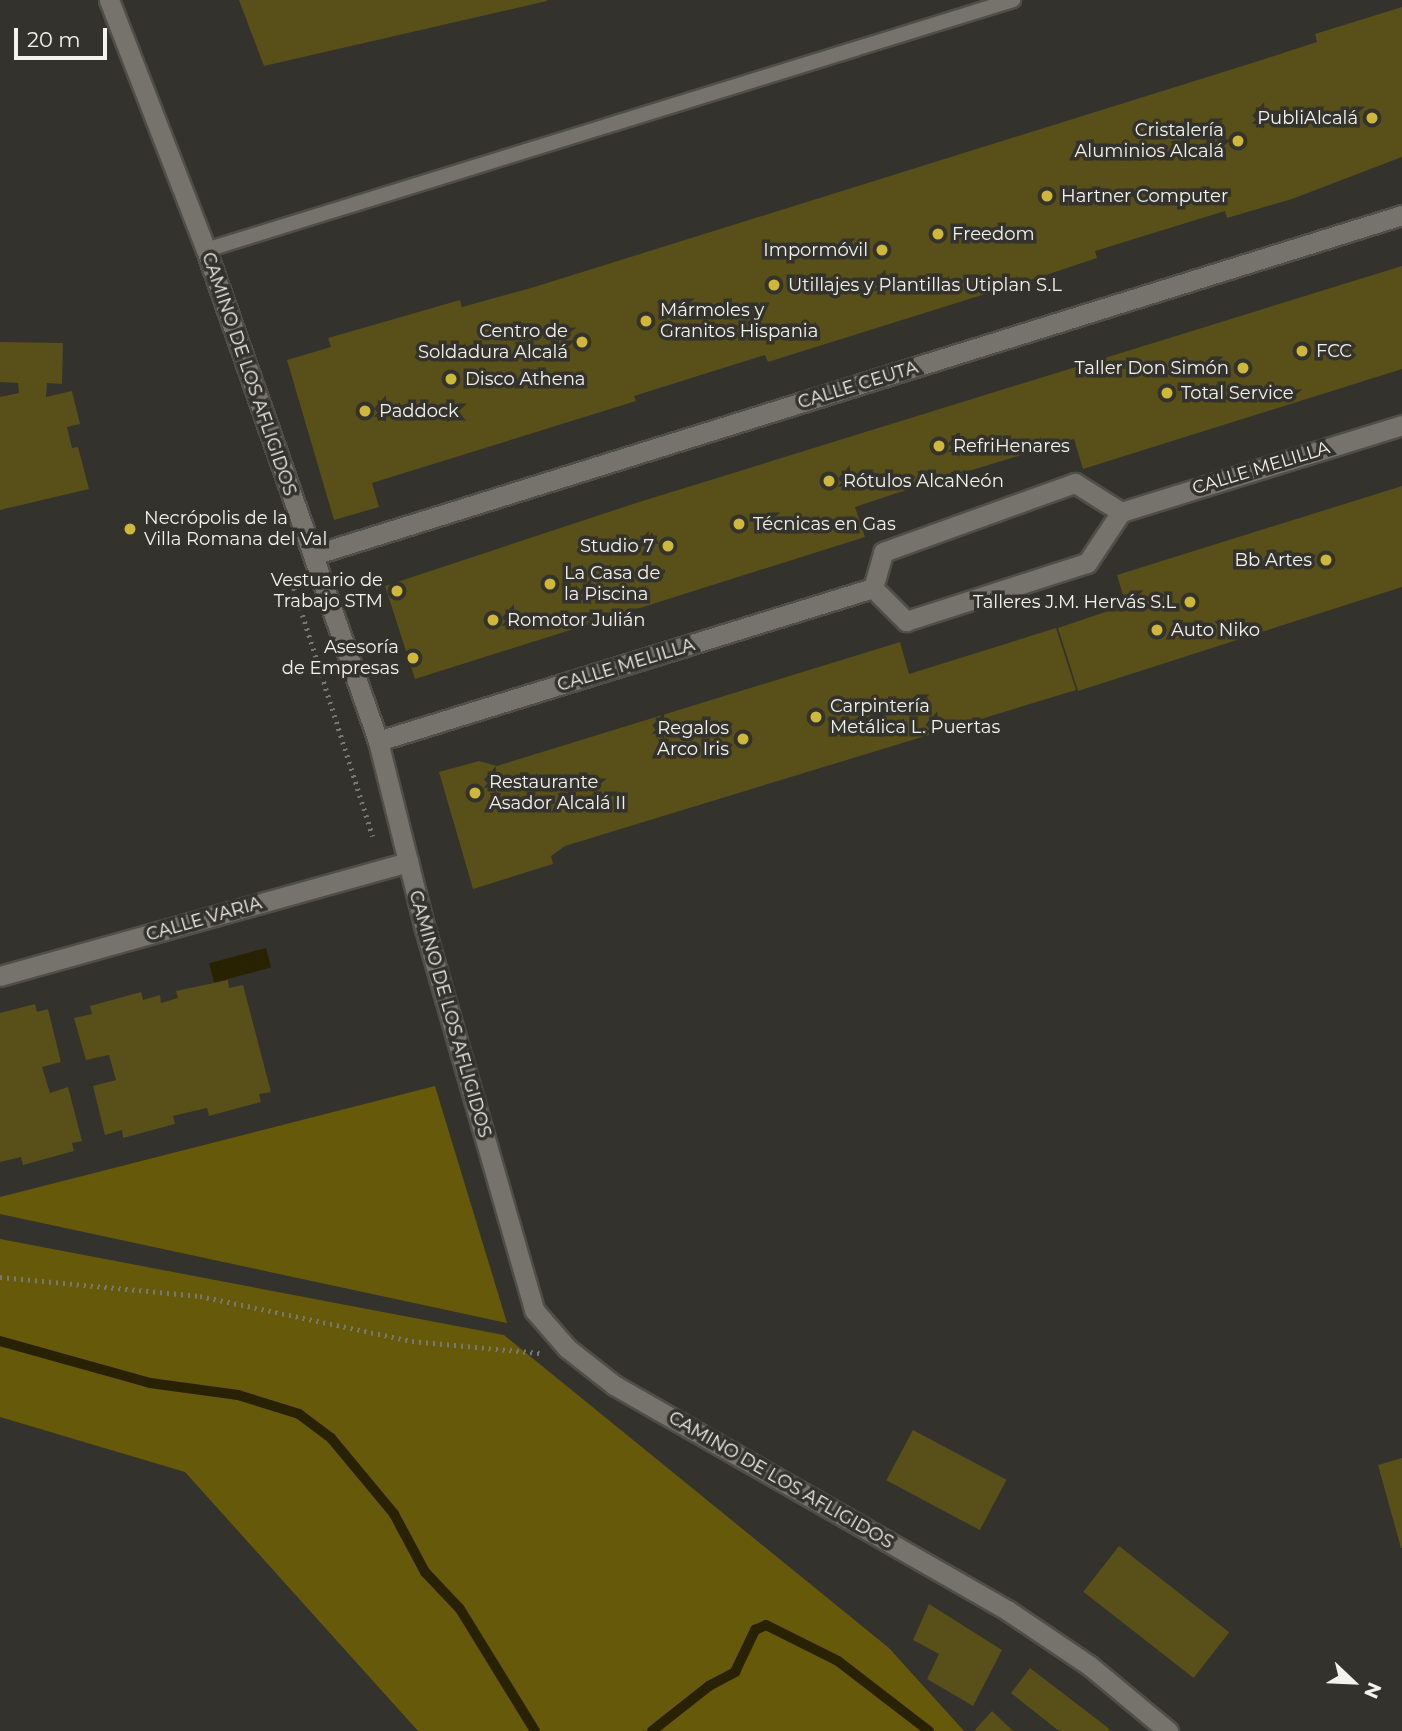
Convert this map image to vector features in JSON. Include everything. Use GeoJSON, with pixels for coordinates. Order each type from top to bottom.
{"type":"FeatureCollection","features":[{"type":"Feature","properties":{"kind":"street","name":"CAMINO DE LOS AFLIGIDOS"},"geometry":{"type":"LineString","coordinates":[[108,0],[206,250],[378,741],[408,862],[534,1310],[567,1348],[614,1385],[1007,1610],[1090,1666],[1168,1731]]}},
{"type":"Feature","properties":{"kind":"street","name":"CALLE CEUTA"},"geometry":{"type":"LineString","coordinates":[[313,555],[1402,215]]}},
{"type":"Feature","properties":{"kind":"street","name":"CALLE MELILLA"},"geometry":{"type":"LineString","coordinates":[[1121,512],[1402,425]]}},
{"type":"Feature","properties":{"kind":"street"},"geometry":{"type":"LineString","coordinates":[[1075,483],[1121,512],[1087,563],[906,621],[873,589],[883,552],[1075,483]]}},
{"type":"Feature","properties":{"kind":"street","name":"CALLE MELILLA"},"geometry":{"type":"LineString","coordinates":[[378,741],[873,589]]}},
{"type":"Feature","properties":{"kind":"street","name":"CALLE VARIA"},"geometry":{"type":"LineString","coordinates":[[0,975],[408,862]]}},
{"type":"Feature","properties":{"kind":"lane"},"geometry":{"type":"LineString","coordinates":[[206,250],[1013,0]]}},
{"type":"Feature","properties":{"kind":"path"},"geometry":{"type":"LineString","coordinates":[[288,567],[383,869]]}},
{"type":"Feature","properties":{"kind":"path"},"geometry":{"type":"LineString","coordinates":[[0,1276],[200,1296],[412,1341],[533,1354],[546,1351],[538,1342]]}},
{"type":"Feature","properties":{"kind":"shaded area"},"geometry":{"type":"Polygon","coordinates":[[[266,948],[271,967],[214,983],[209,963],[266,948]]]}},
{"type":"Feature","properties":{"kind":"shaded area"},"geometry":{"type":"Polygon","coordinates":[[[435,1086],[507,1323],[0,1214],[0,1197],[435,1086]]]}},
{"type":"Feature","properties":{"kind":"shaded area"},"geometry":{"type":"Polygon","coordinates":[[[0,1239],[504,1335],[889,1648],[964,1731],[418,1731],[185,1472],[0,1417],[0,1239]]]}},
{"type":"Feature","properties":{"kind":"building"},"geometry":{"type":"Polygon","coordinates":[[[239,0],[547,0],[547,1],[264,66],[239,0]]]}},
{"type":"Feature","properties":{"kind":"building"},"geometry":{"type":"Polygon","coordinates":[[[1402,7],[1402,157],[1292,199],[1227,218],[1225,211],[1095,251],[1097,258],[1043,276],[768,362],[765,355],[634,396],[636,401],[372,483],[379,507],[334,520],[287,360],[331,347],[328,338],[460,300],[462,307],[531,288],[1249,64],[1317,42],[1315,34],[1402,7]]]}},
{"type":"Feature","properties":{"kind":"building"},"geometry":{"type":"Polygon","coordinates":[[[1402,266],[1402,369],[1083,469],[1074,439],[894,494],[855,507],[865,537],[415,679],[385,586],[636,503],[1402,266]]]}},
{"type":"Feature","properties":{"kind":"building"},"geometry":{"type":"Polygon","coordinates":[[[0,342],[63,343],[62,384],[47,383],[46,397],[72,391],[80,424],[67,427],[72,448],[78,447],[89,489],[0,510],[0,397],[19,393],[18,383],[0,382],[0,342]]]}},
{"type":"Feature","properties":{"kind":"building"},"geometry":{"type":"Polygon","coordinates":[[[1402,486],[1402,587],[1078,691],[1058,628],[1126,605],[1117,575],[1402,486]]]}},
{"type":"Feature","properties":{"kind":"building"},"geometry":{"type":"Polygon","coordinates":[[[1056,628],[1076,690],[565,846],[551,856],[553,864],[473,889],[439,772],[479,761],[497,766],[900,642],[909,674],[1056,628]]]}},
{"type":"Feature","properties":{"kind":"building"},"geometry":{"type":"Polygon","coordinates":[[[228,980],[229,988],[243,985],[271,1092],[259,1094],[261,1102],[209,1116],[207,1108],[173,1116],[175,1124],[123,1138],[122,1130],[105,1135],[93,1086],[116,1080],[109,1055],[86,1060],[74,1018],[92,1014],[90,1006],[141,992],[143,1000],[160,995],[161,1003],[178,998],[176,991],[228,980]]]}},
{"type":"Feature","properties":{"kind":"building"},"geometry":{"type":"Polygon","coordinates":[[[35,1004],[37,1012],[48,1009],[61,1062],[42,1067],[50,1093],[68,1087],[82,1141],[72,1143],[74,1151],[23,1165],[21,1157],[0,1162],[0,1013],[35,1004]]]}},
{"type":"Feature","properties":{"kind":"building"},"geometry":{"type":"Polygon","coordinates":[[[913,1430],[1007,1480],[980,1530],[886,1480],[913,1430]]]}},
{"type":"Feature","properties":{"kind":"building"},"geometry":{"type":"Polygon","coordinates":[[[1402,1458],[1402,1548],[1401,1548],[1378,1465],[1402,1458]]]}},
{"type":"Feature","properties":{"kind":"building"},"geometry":{"type":"Polygon","coordinates":[[[1119,1546],[1229,1632],[1194,1678],[1083,1592],[1119,1546]]]}},
{"type":"Feature","properties":{"kind":"building"},"geometry":{"type":"Polygon","coordinates":[[[929,1604],[1002,1650],[973,1706],[927,1679],[939,1654],[913,1640],[929,1604]]]}},
{"type":"Feature","properties":{"kind":"building"},"geometry":{"type":"Polygon","coordinates":[[[1030,1668],[1111,1731],[1059,1731],[1011,1693],[1030,1668]]]}},
{"type":"Feature","properties":{"kind":"building"},"geometry":{"type":"Polygon","coordinates":[[[992,1711],[1013,1731],[974,1731],[992,1711]]]}},
{"type":"Feature","properties":{"kind":"waterway"},"geometry":{"type":"LineString","coordinates":[[0,1341],[150,1383],[238,1395],[299,1414],[331,1438],[394,1514],[425,1572],[460,1609],[535,1731]]}},
{"type":"Feature","properties":{"kind":"waterway"},"geometry":{"type":"LineString","coordinates":[[652,1731],[709,1686],[735,1672],[755,1630],[766,1625],[838,1661],[929,1731]]}},
{"type":"Feature","properties":{"kind":"place","name":"PubliAlcalá"},"geometry":{"type":"Point","coordinates":[1372,118]}},
{"type":"Feature","properties":{"kind":"place","name":"Cristalería Aluminios Alcalá"},"geometry":{"type":"Point","coordinates":[1238,141]}},
{"type":"Feature","properties":{"kind":"place","name":"Hartner Computer"},"geometry":{"type":"Point","coordinates":[1047,196]}},
{"type":"Feature","properties":{"kind":"place","name":"Freedom"},"geometry":{"type":"Point","coordinates":[938,234]}},
{"type":"Feature","properties":{"kind":"place","name":"Impormóvil"},"geometry":{"type":"Point","coordinates":[882,250]}},
{"type":"Feature","properties":{"kind":"place","name":"Utillajes y Plantillas Utiplan S.L"},"geometry":{"type":"Point","coordinates":[774,285]}},
{"type":"Feature","properties":{"kind":"place","name":"Mármoles y Granitos Hispania"},"geometry":{"type":"Point","coordinates":[646,321]}},
{"type":"Feature","properties":{"kind":"place","name":"Centro de Soldadura Alcalá"},"geometry":{"type":"Point","coordinates":[582,342]}},
{"type":"Feature","properties":{"kind":"place","name":"FCC"},"geometry":{"type":"Point","coordinates":[1302,351]}},
{"type":"Feature","properties":{"kind":"place","name":"Taller Don Simón"},"geometry":{"type":"Point","coordinates":[1243,368]}},
{"type":"Feature","properties":{"kind":"place","name":"Disco Athena"},"geometry":{"type":"Point","coordinates":[451,379]}},
{"type":"Feature","properties":{"kind":"place","name":"Total Service"},"geometry":{"type":"Point","coordinates":[1167,393]}},
{"type":"Feature","properties":{"kind":"place","name":"Paddock"},"geometry":{"type":"Point","coordinates":[365,411]}},
{"type":"Feature","properties":{"kind":"place","name":"RefriHenares"},"geometry":{"type":"Point","coordinates":[939,446]}},
{"type":"Feature","properties":{"kind":"place","name":"Rótulos AlcaNeón"},"geometry":{"type":"Point","coordinates":[829,481]}},
{"type":"Feature","properties":{"kind":"place","name":"Técnicas en Gas"},"geometry":{"type":"Point","coordinates":[739,524]}},
{"type":"Feature","properties":{"kind":"place","name":"Necrópolis de la Villa Romana del Val"},"geometry":{"type":"Point","coordinates":[130,529]}},
{"type":"Feature","properties":{"kind":"place","name":"Studio 7"},"geometry":{"type":"Point","coordinates":[668,546]}},
{"type":"Feature","properties":{"kind":"place","name":"Bb Artes"},"geometry":{"type":"Point","coordinates":[1326,560]}},
{"type":"Feature","properties":{"kind":"place","name":"La Casa de la Piscina"},"geometry":{"type":"Point","coordinates":[550,584]}},
{"type":"Feature","properties":{"kind":"place","name":"Vestuario de Trabajo STM"},"geometry":{"type":"Point","coordinates":[397,591]}},
{"type":"Feature","properties":{"kind":"place","name":"Talleres J.M. Hervás S.L"},"geometry":{"type":"Point","coordinates":[1190,602]}},
{"type":"Feature","properties":{"kind":"place","name":"Romotor Julián"},"geometry":{"type":"Point","coordinates":[493,620]}},
{"type":"Feature","properties":{"kind":"place","name":"Auto Niko"},"geometry":{"type":"Point","coordinates":[1157,630]}},
{"type":"Feature","properties":{"kind":"place","name":"Asesoría de Empresas"},"geometry":{"type":"Point","coordinates":[413,658]}},
{"type":"Feature","properties":{"kind":"place","name":"Carpintería Metálica L. Puertas"},"geometry":{"type":"Point","coordinates":[816,717]}},
{"type":"Feature","properties":{"kind":"place","name":"Regalos Arco Iris"},"geometry":{"type":"Point","coordinates":[743,739]}},
{"type":"Feature","properties":{"kind":"place","name":"Restaurante Asador Alcalá II"},"geometry":{"type":"Point","coordinates":[475,793]}}]}
